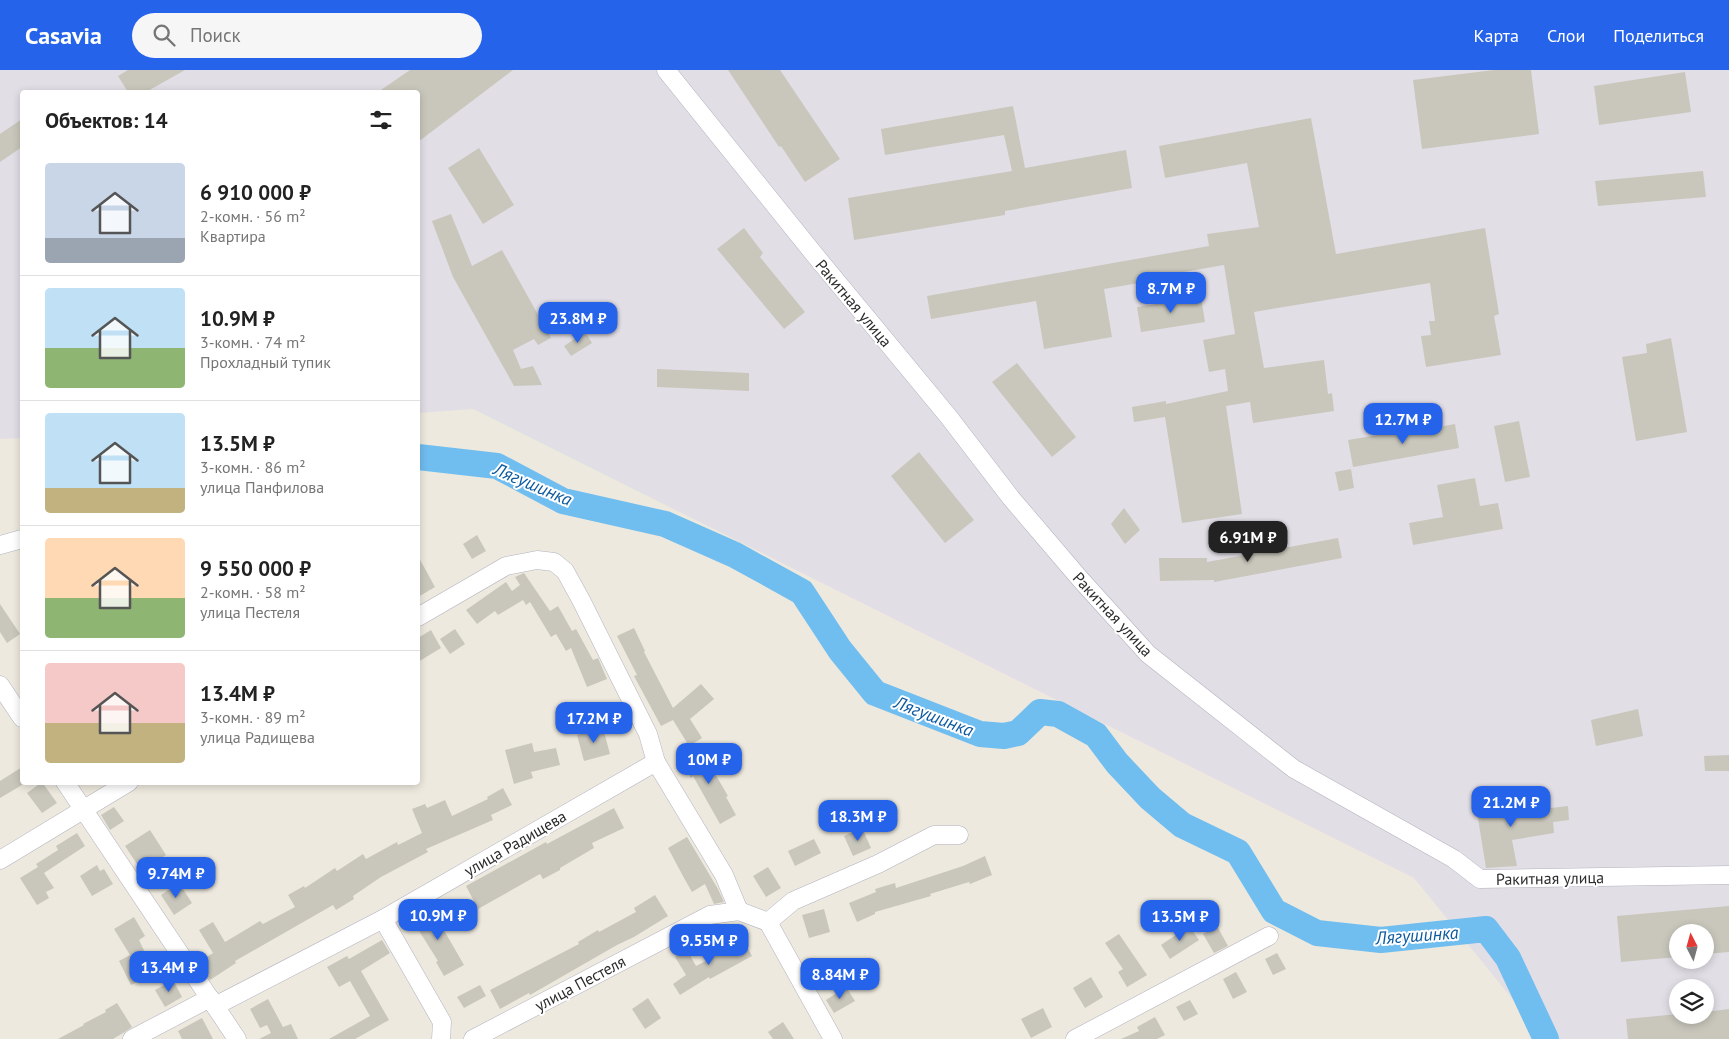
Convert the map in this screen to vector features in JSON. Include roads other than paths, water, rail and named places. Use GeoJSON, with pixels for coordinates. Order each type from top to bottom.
{"type":"FeatureCollection","features":[{"type":"Feature","properties":{"kind":"street","name":"Ракитная улица"},"geometry":{"type":"LineString","coordinates":[[666,70],[814,254],[948,416],[1011,498],[1081,580],[1148,654],[1294,769],[1454,859],[1480,879],[1729,875]]}},
{"type":"Feature","properties":{"kind":"street"},"geometry":{"type":"LineString","coordinates":[[0,545],[20,540]]}},
{"type":"Feature","properties":{"kind":"street"},"geometry":{"type":"LineString","coordinates":[[420,616],[506,566],[537,560],[554,562],[564,571],[581,600],[648,734],[656,762],[724,875],[739,911]]}},
{"type":"Feature","properties":{"kind":"street"},"geometry":{"type":"LineString","coordinates":[[0,685],[20,715]]}},
{"type":"Feature","properties":{"kind":"street","name":"улица Радищева"},"geometry":{"type":"LineString","coordinates":[[132,1039],[383,919],[656,762]]}},
{"type":"Feature","properties":{"kind":"street"},"geometry":{"type":"LineString","coordinates":[[67,785],[237,1039]]}},
{"type":"Feature","properties":{"kind":"street"},"geometry":{"type":"LineString","coordinates":[[0,860],[124,785]]}},
{"type":"Feature","properties":{"kind":"street"},"geometry":{"type":"LineString","coordinates":[[834,1039],[768,922],[793,901],[878,864],[934,835],[959,835]]}},
{"type":"Feature","properties":{"kind":"street","name":"улица Пестеля"},"geometry":{"type":"LineString","coordinates":[[473,1039],[710,915],[739,911],[768,922]]}},
{"type":"Feature","properties":{"kind":"street"},"geometry":{"type":"LineString","coordinates":[[383,919],[441,1030],[450,1039]]}},
{"type":"Feature","properties":{"kind":"street"},"geometry":{"type":"LineString","coordinates":[[1075,1039],[1269,936]]}},
{"type":"Feature","properties":{"kind":"waterway","name":"Лягушинка"},"geometry":{"type":"LineString","coordinates":[[420,457],[497,466],[563,501],[665,524],[735,555],[802,592],[840,650],[875,693],[980,734],[1004,736],[1018,733],[1040,712],[1058,714],[1096,735],[1117,763],[1150,798],[1182,825],[1238,852],[1274,911],[1317,933],[1381,940],[1486,929],[1508,958],[1546,1039]]}}]}
